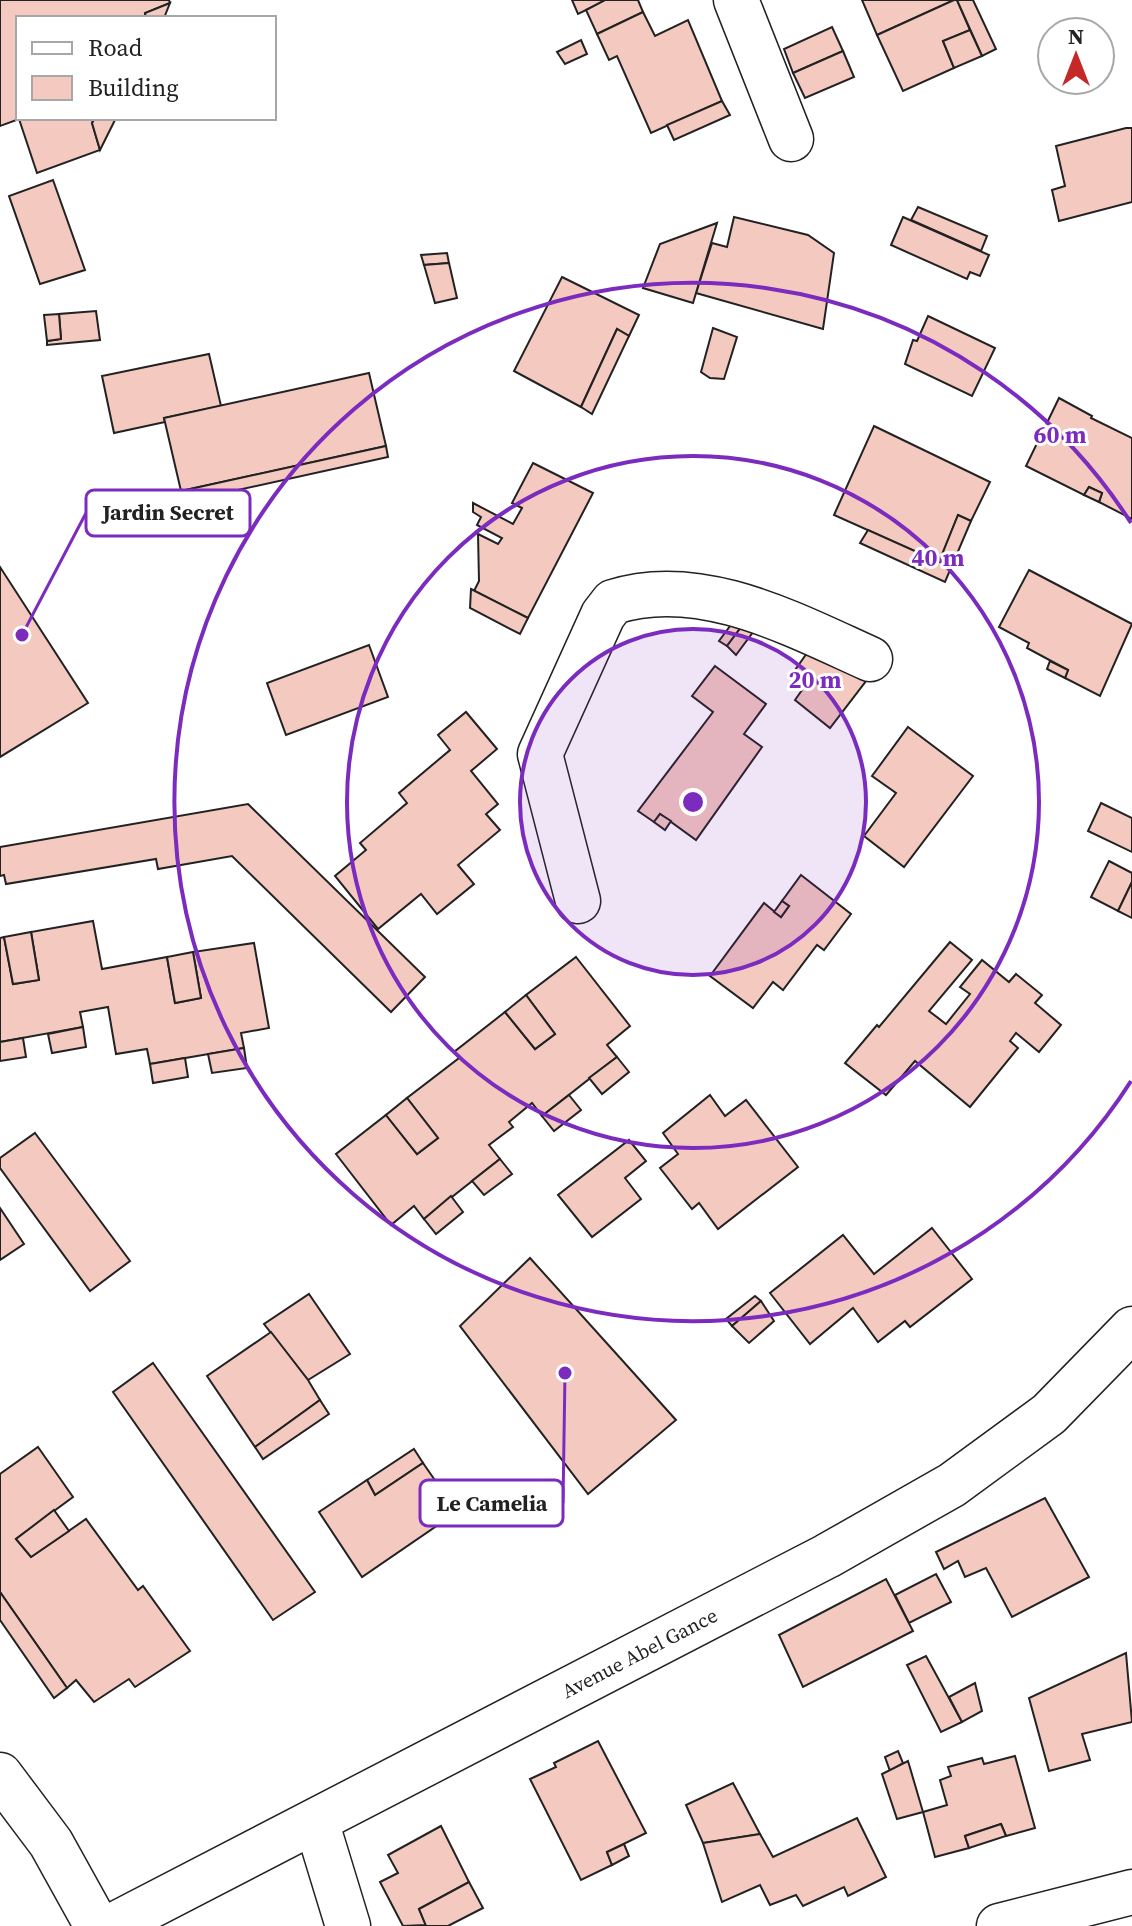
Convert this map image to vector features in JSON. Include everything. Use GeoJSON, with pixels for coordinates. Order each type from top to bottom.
{"type":"FeatureCollection","features":[{"type":"Feature","properties":{"kind":"street"},"geometry":{"type":"LineString","coordinates":[[736,0],[791,139]]}},
{"type":"Feature","properties":{"kind":"street"},"geometry":{"type":"LineString","coordinates":[[578,901],[540,754],[603,615],[613,602],[655,595],[691,596],[734,603],[764,612],[870,659]]}},
{"type":"Feature","properties":{"kind":"street","name":"Avenue Abel Gance"},"geometry":{"type":"LineString","coordinates":[[112,1926],[827,1556],[952,1485],[1049,1414],[1132,1329]]}},
{"type":"Feature","properties":{"kind":"street"},"geometry":{"type":"LineString","coordinates":[[0,1775],[51,1843],[97,1926]]}},
{"type":"Feature","properties":{"kind":"street"},"geometry":{"type":"LineString","coordinates":[[316,1821],[348,1926]]}},
{"type":"Feature","properties":{"kind":"street"},"geometry":{"type":"LineString","coordinates":[[999,1926],[1132,1892]]}},
{"type":"Feature","properties":{"kind":"building"},"geometry":{"type":"Polygon","coordinates":[[[0,0],[169,0],[170,3],[145,13],[146,16],[16,16],[16,120],[0,126],[0,0]]]}},
{"type":"Feature","properties":{"kind":"building"},"geometry":{"type":"Polygon","coordinates":[[[572,0],[605,0],[605,1],[578,14],[572,0]]]}},
{"type":"Feature","properties":{"kind":"building"},"geometry":{"type":"Polygon","coordinates":[[[605,0],[638,0],[643,12],[597,34],[586,10],[605,0]]]}},
{"type":"Feature","properties":{"kind":"building"},"geometry":{"type":"Polygon","coordinates":[[[862,0],[954,0],[877,35],[862,0]]]}},
{"type":"Feature","properties":{"kind":"building"},"geometry":{"type":"Polygon","coordinates":[[[957,0],[970,30],[943,41],[954,68],[903,91],[877,35],[957,0]]]}},
{"type":"Feature","properties":{"kind":"building"},"geometry":{"type":"Polygon","coordinates":[[[957,0],[973,0],[996,49],[982,56],[957,0]]]}},
{"type":"Feature","properties":{"kind":"building"},"geometry":{"type":"Polygon","coordinates":[[[170,3],[165,16],[146,16],[145,13],[170,3]]]}},
{"type":"Feature","properties":{"kind":"building"},"geometry":{"type":"Polygon","coordinates":[[[643,12],[655,36],[688,20],[722,101],[651,133],[617,56],[609,60],[597,34],[643,12]]]}},
{"type":"Feature","properties":{"kind":"building"},"geometry":{"type":"Polygon","coordinates":[[[832,27],[843,51],[793,73],[784,49],[832,27]]]}},
{"type":"Feature","properties":{"kind":"building"},"geometry":{"type":"Polygon","coordinates":[[[970,30],[982,56],[954,68],[943,41],[970,30]]]}},
{"type":"Feature","properties":{"kind":"building"},"geometry":{"type":"Polygon","coordinates":[[[581,40],[587,54],[565,64],[557,52],[581,40]]]}},
{"type":"Feature","properties":{"kind":"building"},"geometry":{"type":"Polygon","coordinates":[[[843,51],[854,77],[805,98],[793,73],[843,51]]]}},
{"type":"Feature","properties":{"kind":"building"},"geometry":{"type":"Polygon","coordinates":[[[722,101],[730,115],[674,140],[667,125],[722,101]]]}},
{"type":"Feature","properties":{"kind":"building"},"geometry":{"type":"Polygon","coordinates":[[[19,120],[94,120],[100,150],[37,173],[19,120]]]}},
{"type":"Feature","properties":{"kind":"building"},"geometry":{"type":"Polygon","coordinates":[[[94,120],[115,120],[100,150],[94,120]]]}},
{"type":"Feature","properties":{"kind":"building"},"geometry":{"type":"Polygon","coordinates":[[[1132,128],[1132,202],[1059,221],[1052,190],[1065,186],[1056,146],[1132,128]]]}},
{"type":"Feature","properties":{"kind":"building"},"geometry":{"type":"Polygon","coordinates":[[[53,180],[85,270],[40,284],[9,196],[53,180]]]}},
{"type":"Feature","properties":{"kind":"building"},"geometry":{"type":"Polygon","coordinates":[[[918,207],[987,236],[981,251],[911,220],[918,207]]]}},
{"type":"Feature","properties":{"kind":"building"},"geometry":{"type":"Polygon","coordinates":[[[734,217],[808,235],[834,253],[823,329],[696,293],[712,243],[727,247],[734,217]]]}},
{"type":"Feature","properties":{"kind":"building"},"geometry":{"type":"Polygon","coordinates":[[[903,217],[989,255],[980,276],[970,272],[967,279],[891,245],[903,217]]]}},
{"type":"Feature","properties":{"kind":"building"},"geometry":{"type":"Polygon","coordinates":[[[717,223],[693,303],[643,288],[660,244],[717,223]]]}},
{"type":"Feature","properties":{"kind":"building"},"geometry":{"type":"Polygon","coordinates":[[[447,253],[449,263],[424,265],[421,255],[447,253]]]}},
{"type":"Feature","properties":{"kind":"building"},"geometry":{"type":"Polygon","coordinates":[[[449,263],[457,298],[435,303],[424,265],[449,263]]]}},
{"type":"Feature","properties":{"kind":"building"},"geometry":{"type":"Polygon","coordinates":[[[562,277],[639,315],[629,336],[617,329],[581,407],[514,371],[562,277]]]}},
{"type":"Feature","properties":{"kind":"building"},"geometry":{"type":"Polygon","coordinates":[[[96,311],[100,340],[47,345],[47,341],[61,339],[59,314],[96,311]]]}},
{"type":"Feature","properties":{"kind":"building"},"geometry":{"type":"Polygon","coordinates":[[[59,314],[61,339],[47,341],[44,315],[59,314]]]}},
{"type":"Feature","properties":{"kind":"building"},"geometry":{"type":"Polygon","coordinates":[[[928,316],[995,348],[972,396],[905,364],[913,340],[917,341],[928,316]]]}},
{"type":"Feature","properties":{"kind":"building"},"geometry":{"type":"Polygon","coordinates":[[[713,328],[737,337],[724,379],[710,378],[701,372],[713,328]]]}},
{"type":"Feature","properties":{"kind":"building"},"geometry":{"type":"Polygon","coordinates":[[[617,329],[629,336],[592,414],[581,407],[617,329]]]}},
{"type":"Feature","properties":{"kind":"building"},"geometry":{"type":"Polygon","coordinates":[[[209,354],[221,406],[114,433],[102,376],[209,354]]]}},
{"type":"Feature","properties":{"kind":"building"},"geometry":{"type":"Polygon","coordinates":[[[369,373],[386,446],[181,491],[164,418],[369,373]]]}},
{"type":"Feature","properties":{"kind":"building"},"geometry":{"type":"Polygon","coordinates":[[[1059,398],[1132,438],[1132,519],[1099,502],[1102,493],[1089,487],[1084,495],[1026,466],[1059,398]]]}},
{"type":"Feature","properties":{"kind":"building"},"geometry":{"type":"Polygon","coordinates":[[[874,426],[990,482],[971,521],[958,515],[939,562],[834,515],[874,426]]]}},
{"type":"Feature","properties":{"kind":"building"},"geometry":{"type":"Polygon","coordinates":[[[386,446],[388,457],[183,502],[181,491],[386,446]]]}},
{"type":"Feature","properties":{"kind":"building"},"geometry":{"type":"Polygon","coordinates":[[[533,463],[593,493],[528,618],[474,591],[479,581],[478,534],[498,544],[502,538],[477,525],[481,517],[473,512],[473,503],[513,524],[522,508],[512,503],[533,463]]]}},
{"type":"Feature","properties":{"kind":"building"},"geometry":{"type":"Polygon","coordinates":[[[1089,487],[1102,493],[1099,502],[1084,495],[1089,487]]]}},
{"type":"Feature","properties":{"kind":"building"},"geometry":{"type":"Polygon","coordinates":[[[958,515],[971,521],[945,582],[860,543],[868,530],[939,562],[958,515]]]}},
{"type":"Feature","properties":{"kind":"building"},"geometry":{"type":"Polygon","coordinates":[[[0,567],[88,703],[0,757],[0,567]]]}},
{"type":"Feature","properties":{"kind":"building"},"geometry":{"type":"Polygon","coordinates":[[[1029,570],[1132,624],[1100,696],[1065,678],[1068,670],[1027,648],[1029,643],[999,627],[1029,570]]]}},
{"type":"Feature","properties":{"kind":"building"},"geometry":{"type":"Polygon","coordinates":[[[471,589],[528,618],[520,634],[470,608],[471,589]]]}},
{"type":"Feature","properties":{"kind":"building"},"geometry":{"type":"Polygon","coordinates":[[[736,618],[745,622],[727,646],[719,641],[736,618]]]}},
{"type":"Feature","properties":{"kind":"building"},"geometry":{"type":"Polygon","coordinates":[[[745,622],[756,628],[736,655],[727,646],[745,622]]]}},
{"type":"Feature","properties":{"kind":"building"},"geometry":{"type":"Polygon","coordinates":[[[369,645],[388,697],[286,735],[267,683],[369,645]]]}},
{"type":"Feature","properties":{"kind":"building"},"geometry":{"type":"Polygon","coordinates":[[[807,653],[866,681],[830,728],[795,700],[807,683],[793,673],[807,653]]]}},
{"type":"Feature","properties":{"kind":"building"},"geometry":{"type":"Polygon","coordinates":[[[1050,661],[1068,670],[1065,678],[1047,669],[1050,661]]]}},
{"type":"Feature","properties":{"kind":"building"},"geometry":{"type":"Polygon","coordinates":[[[715,666],[766,704],[744,734],[762,747],[696,840],[660,814],[654,822],[638,811],[713,712],[692,696],[715,666]]]}},
{"type":"Feature","properties":{"kind":"building"},"geometry":{"type":"Polygon","coordinates":[[[466,712],[497,749],[471,771],[498,804],[486,814],[500,830],[458,865],[474,884],[437,914],[421,894],[378,929],[335,876],[366,850],[360,843],[407,803],[399,793],[450,750],[438,735],[466,712]]]}},
{"type":"Feature","properties":{"kind":"building"},"geometry":{"type":"Polygon","coordinates":[[[908,727],[973,776],[904,867],[864,836],[896,793],[872,776],[908,727]]]}},
{"type":"Feature","properties":{"kind":"building"},"geometry":{"type":"Polygon","coordinates":[[[1101,803],[1132,818],[1132,852],[1088,831],[1101,803]]]}},
{"type":"Feature","properties":{"kind":"building"},"geometry":{"type":"Polygon","coordinates":[[[248,804],[425,977],[391,1012],[232,856],[158,869],[156,859],[6,884],[4,875],[0,876],[0,847],[248,804]]]}},
{"type":"Feature","properties":{"kind":"building"},"geometry":{"type":"Polygon","coordinates":[[[660,814],[671,821],[665,830],[654,822],[660,814]]]}},
{"type":"Feature","properties":{"kind":"building"},"geometry":{"type":"Polygon","coordinates":[[[1109,861],[1132,873],[1132,882],[1118,911],[1091,897],[1109,861]]]}},
{"type":"Feature","properties":{"kind":"building"},"geometry":{"type":"Polygon","coordinates":[[[801,875],[851,914],[824,950],[817,945],[783,990],[773,982],[753,1008],[710,976],[764,903],[781,917],[789,906],[782,901],[801,875]]]}},
{"type":"Feature","properties":{"kind":"building"},"geometry":{"type":"Polygon","coordinates":[[[1132,882],[1132,918],[1118,911],[1132,882]]]}},
{"type":"Feature","properties":{"kind":"building"},"geometry":{"type":"Polygon","coordinates":[[[782,901],[789,906],[781,917],[774,912],[782,901]]]}},
{"type":"Feature","properties":{"kind":"building"},"geometry":{"type":"Polygon","coordinates":[[[93,921],[102,969],[167,957],[175,1003],[201,998],[193,952],[254,943],[269,1028],[241,1033],[244,1048],[150,1064],[147,1049],[116,1054],[108,1007],[80,1012],[83,1027],[0,1042],[0,938],[4,937],[13,984],[39,980],[31,932],[93,921]]]}},
{"type":"Feature","properties":{"kind":"building"},"geometry":{"type":"Polygon","coordinates":[[[31,932],[39,980],[13,984],[4,937],[31,932]]]}},
{"type":"Feature","properties":{"kind":"building"},"geometry":{"type":"Polygon","coordinates":[[[950,942],[972,960],[929,1011],[946,1024],[970,994],[960,987],[982,960],[1009,982],[1016,974],[1042,995],[1035,1003],[1061,1025],[1039,1052],[1016,1033],[1010,1041],[1018,1048],[970,1107],[915,1061],[886,1095],[845,1063],[950,942]]]}},
{"type":"Feature","properties":{"kind":"building"},"geometry":{"type":"Polygon","coordinates":[[[193,952],[201,998],[175,1003],[167,957],[193,952]]]}},
{"type":"Feature","properties":{"kind":"building"},"geometry":{"type":"Polygon","coordinates":[[[576,957],[630,1026],[607,1045],[617,1057],[542,1116],[532,1103],[509,1122],[513,1127],[489,1145],[500,1159],[424,1219],[414,1206],[391,1225],[336,1154],[386,1115],[417,1154],[438,1138],[407,1098],[459,1058],[454,1052],[505,1012],[535,1049],[555,1034],[526,995],[576,957]]]}},
{"type":"Feature","properties":{"kind":"building"},"geometry":{"type":"Polygon","coordinates":[[[526,995],[555,1034],[535,1049],[505,1012],[526,995]]]}},
{"type":"Feature","properties":{"kind":"building"},"geometry":{"type":"Polygon","coordinates":[[[83,1027],[86,1047],[52,1053],[48,1034],[83,1027]]]}},
{"type":"Feature","properties":{"kind":"building"},"geometry":{"type":"Polygon","coordinates":[[[23,1038],[26,1057],[0,1061],[0,1042],[23,1038]]]}},
{"type":"Feature","properties":{"kind":"building"},"geometry":{"type":"Polygon","coordinates":[[[244,1048],[247,1068],[212,1073],[208,1054],[244,1048]]]}},
{"type":"Feature","properties":{"kind":"building"},"geometry":{"type":"Polygon","coordinates":[[[617,1057],[629,1072],[602,1094],[589,1078],[617,1057]]]}},
{"type":"Feature","properties":{"kind":"building"},"geometry":{"type":"Polygon","coordinates":[[[185,1058],[188,1077],[153,1083],[150,1064],[185,1058]]]}},
{"type":"Feature","properties":{"kind":"building"},"geometry":{"type":"Polygon","coordinates":[[[569,1095],[581,1110],[554,1131],[542,1116],[569,1095]]]}},
{"type":"Feature","properties":{"kind":"building"},"geometry":{"type":"Polygon","coordinates":[[[710,1095],[725,1116],[746,1100],[798,1167],[718,1229],[699,1203],[692,1209],[660,1168],[678,1154],[663,1133],[710,1095]]]}},
{"type":"Feature","properties":{"kind":"building"},"geometry":{"type":"Polygon","coordinates":[[[407,1098],[438,1138],[417,1154],[386,1115],[407,1098]]]}},
{"type":"Feature","properties":{"kind":"building"},"geometry":{"type":"Polygon","coordinates":[[[35,1133],[130,1261],[90,1291],[0,1168],[0,1158],[35,1133]]]}},
{"type":"Feature","properties":{"kind":"building"},"geometry":{"type":"Polygon","coordinates":[[[629,1140],[646,1161],[625,1178],[641,1199],[592,1237],[558,1195],[629,1140]]]}},
{"type":"Feature","properties":{"kind":"building"},"geometry":{"type":"Polygon","coordinates":[[[500,1159],[512,1174],[484,1195],[472,1181],[500,1159]]]}},
{"type":"Feature","properties":{"kind":"building"},"geometry":{"type":"Polygon","coordinates":[[[451,1196],[463,1212],[436,1234],[424,1219],[451,1196]]]}},
{"type":"Feature","properties":{"kind":"building"},"geometry":{"type":"Polygon","coordinates":[[[0,1208],[24,1244],[0,1260],[0,1208]]]}},
{"type":"Feature","properties":{"kind":"building"},"geometry":{"type":"Polygon","coordinates":[[[932,1228],[972,1279],[910,1327],[905,1321],[878,1342],[853,1308],[810,1344],[770,1293],[843,1235],[874,1274],[932,1228]]]}},
{"type":"Feature","properties":{"kind":"building"},"geometry":{"type":"Polygon","coordinates":[[[530,1258],[676,1420],[588,1494],[460,1326],[530,1258]]]}},
{"type":"Feature","properties":{"kind":"building"},"geometry":{"type":"Polygon","coordinates":[[[309,1294],[350,1354],[308,1380],[264,1324],[309,1294]]]}},
{"type":"Feature","properties":{"kind":"building"},"geometry":{"type":"Polygon","coordinates":[[[755,1296],[761,1301],[732,1326],[726,1319],[755,1296]]]}},
{"type":"Feature","properties":{"kind":"building"},"geometry":{"type":"Polygon","coordinates":[[[761,1301],[774,1321],[749,1343],[732,1326],[761,1301]]]}},
{"type":"Feature","properties":{"kind":"building"},"geometry":{"type":"Polygon","coordinates":[[[271,1332],[320,1400],[255,1447],[207,1376],[271,1332]]]}},
{"type":"Feature","properties":{"kind":"building"},"geometry":{"type":"Polygon","coordinates":[[[153,1363],[315,1592],[273,1620],[113,1392],[153,1363]]]}},
{"type":"Feature","properties":{"kind":"building"},"geometry":{"type":"Polygon","coordinates":[[[320,1400],[329,1414],[263,1459],[255,1447],[320,1400]]]}},
{"type":"Feature","properties":{"kind":"building"},"geometry":{"type":"Polygon","coordinates":[[[38,1447],[73,1497],[16,1539],[31,1557],[86,1519],[138,1590],[143,1586],[190,1651],[135,1687],[129,1679],[94,1702],[76,1680],[67,1688],[0,1592],[0,1474],[38,1447]]]}},
{"type":"Feature","properties":{"kind":"building"},"geometry":{"type":"Polygon","coordinates":[[[414,1449],[423,1463],[375,1495],[367,1480],[414,1449]]]}},
{"type":"Feature","properties":{"kind":"building"},"geometry":{"type":"Polygon","coordinates":[[[423,1463],[457,1512],[362,1577],[319,1512],[367,1480],[375,1495],[423,1463]]]}},
{"type":"Feature","properties":{"kind":"building"},"geometry":{"type":"Polygon","coordinates":[[[1045,1498],[1089,1577],[1012,1617],[986,1568],[965,1577],[958,1561],[944,1569],[936,1552],[1045,1498]]]}},
{"type":"Feature","properties":{"kind":"building"},"geometry":{"type":"Polygon","coordinates":[[[54,1510],[69,1531],[31,1557],[16,1539],[54,1510]]]}},
{"type":"Feature","properties":{"kind":"building"},"geometry":{"type":"Polygon","coordinates":[[[936,1574],[951,1602],[909,1623],[895,1595],[936,1574]]]}},
{"type":"Feature","properties":{"kind":"building"},"geometry":{"type":"Polygon","coordinates":[[[886,1579],[913,1631],[803,1687],[779,1635],[886,1579]]]}},
{"type":"Feature","properties":{"kind":"building"},"geometry":{"type":"Polygon","coordinates":[[[0,1592],[67,1688],[54,1698],[0,1620],[0,1592]]]}},
{"type":"Feature","properties":{"kind":"building"},"geometry":{"type":"Polygon","coordinates":[[[1126,1653],[1132,1722],[1082,1734],[1090,1760],[1049,1771],[1029,1698],[1126,1653]]]}},
{"type":"Feature","properties":{"kind":"building"},"geometry":{"type":"Polygon","coordinates":[[[926,1656],[962,1722],[941,1732],[907,1665],[926,1656]]]}},
{"type":"Feature","properties":{"kind":"building"},"geometry":{"type":"Polygon","coordinates":[[[975,1683],[982,1711],[962,1722],[949,1697],[975,1683]]]}},
{"type":"Feature","properties":{"kind":"building"},"geometry":{"type":"Polygon","coordinates":[[[598,1741],[646,1833],[607,1852],[612,1865],[581,1880],[530,1779],[598,1741]]]}},
{"type":"Feature","properties":{"kind":"building"},"geometry":{"type":"Polygon","coordinates":[[[898,1751],[903,1763],[890,1771],[885,1757],[898,1751]]]}},
{"type":"Feature","properties":{"kind":"building"},"geometry":{"type":"Polygon","coordinates":[[[1015,1756],[1035,1828],[1006,1836],[1001,1824],[965,1836],[969,1848],[935,1857],[923,1812],[947,1805],[940,1780],[951,1776],[948,1767],[982,1758],[984,1764],[1015,1756]]]}},
{"type":"Feature","properties":{"kind":"building"},"geometry":{"type":"Polygon","coordinates":[[[908,1761],[923,1812],[897,1819],[882,1774],[908,1761]]]}},
{"type":"Feature","properties":{"kind":"building"},"geometry":{"type":"Polygon","coordinates":[[[733,1783],[760,1834],[703,1843],[686,1805],[733,1783]]]}},
{"type":"Feature","properties":{"kind":"building"},"geometry":{"type":"Polygon","coordinates":[[[857,1818],[886,1877],[848,1896],[844,1887],[803,1906],[796,1895],[770,1905],[760,1885],[722,1902],[703,1843],[760,1834],[773,1857],[857,1818]]]}},
{"type":"Feature","properties":{"kind":"building"},"geometry":{"type":"Polygon","coordinates":[[[1001,1824],[1006,1836],[969,1848],[965,1836],[1001,1824]]]}},
{"type":"Feature","properties":{"kind":"building"},"geometry":{"type":"Polygon","coordinates":[[[441,1826],[469,1882],[419,1909],[426,1925],[403,1926],[380,1882],[398,1873],[388,1855],[441,1826]]]}},
{"type":"Feature","properties":{"kind":"building"},"geometry":{"type":"Polygon","coordinates":[[[624,1844],[629,1856],[612,1865],[607,1852],[624,1844]]]}},
{"type":"Feature","properties":{"kind":"building"},"geometry":{"type":"Polygon","coordinates":[[[469,1882],[483,1908],[448,1926],[426,1926],[419,1909],[469,1882]]]}},
{"type":"Feature","properties":{"kind":"place","name":"Jardin Secret"},"geometry":{"type":"Point","coordinates":[22,635]}},
{"type":"Feature","properties":{"kind":"place","name":"Le Camelia"},"geometry":{"type":"Point","coordinates":[565,1373]}}]}
